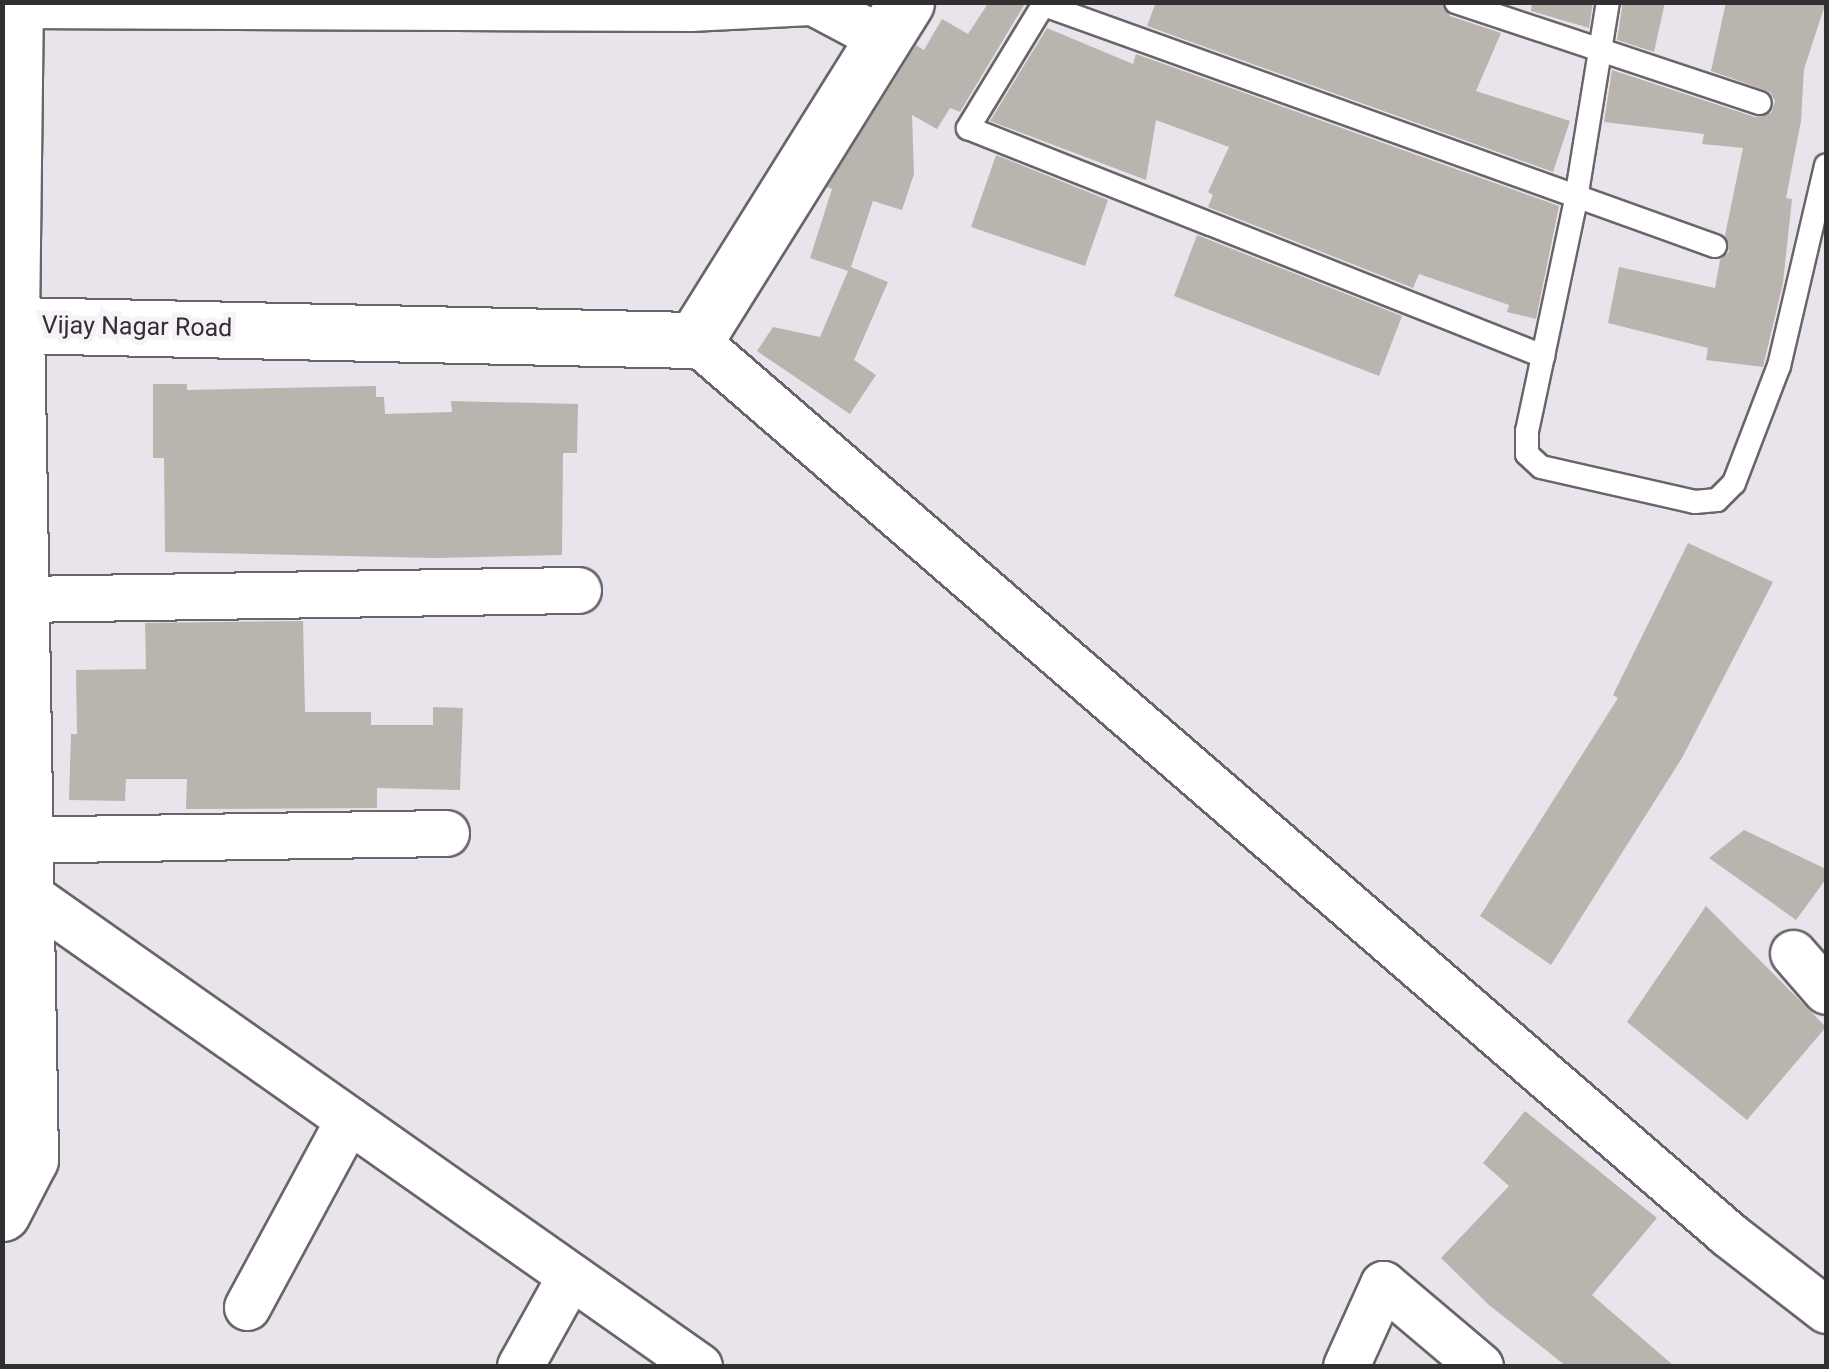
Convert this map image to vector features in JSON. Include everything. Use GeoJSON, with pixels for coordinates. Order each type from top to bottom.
{"type":"FeatureCollection","features":[{"type":"Feature","properties":{"kind":"street"},"geometry":{"type":"LineString","coordinates":[[9,325],[20,5],[690,8],[812,2],[895,21],[694,340],[1728,1234],[1826,1310]]}},
{"type":"Feature","properties":{"kind":"street","name":"Vijay Nagar Road"},"geometry":{"type":"LineString","coordinates":[[2,1212],[30,1158],[18,857],[21,599],[9,325],[694,340]]}},
{"type":"Feature","properties":{"kind":"street"},"geometry":{"type":"LineString","coordinates":[[21,599],[578,590]]}},
{"type":"Feature","properties":{"kind":"street"},"geometry":{"type":"LineString","coordinates":[[18,857],[446,833]]}},
{"type":"Feature","properties":{"kind":"street"},"geometry":{"type":"LineString","coordinates":[[18,857],[348,1120],[698,1366]]}},
{"type":"Feature","properties":{"kind":"street"},"geometry":{"type":"LineString","coordinates":[[1794,953],[1826,991]]}},
{"type":"Feature","properties":{"kind":"street"},"geometry":{"type":"LineString","coordinates":[[247,1307],[348,1120]]}},
{"type":"Feature","properties":{"kind":"street"},"geometry":{"type":"LineString","coordinates":[[520,1366],[570,1276]]}},
{"type":"Feature","properties":{"kind":"street"},"geometry":{"type":"LineString","coordinates":[[1346,1366],[1383,1284],[1480,1366]]}},
{"type":"Feature","properties":{"kind":"lane"},"geometry":{"type":"LineString","coordinates":[[1456,2],[1760,103]]}},
{"type":"Feature","properties":{"kind":"lane"},"geometry":{"type":"LineString","coordinates":[[1608,2],[1576,198],[1527,431],[1527,454],[1541,468],[1695,502],[1717,500],[1734,483],[1779,366],[1826,164]]}},
{"type":"Feature","properties":{"kind":"lane"},"geometry":{"type":"LineString","coordinates":[[1543,356],[968,128],[1044,4],[1715,246]]}},
{"type":"Feature","properties":{"kind":"building"},"geometry":{"type":"Polygon","coordinates":[[[989,2],[1026,2],[960,112],[950,108],[937,129],[912,115],[914,174],[902,210],[873,201],[851,267],[888,282],[854,360],[876,375],[850,414],[757,351],[773,327],[820,337],[848,271],[810,258],[832,189],[827,187],[916,45],[924,50],[942,19],[968,34],[989,2]]]}},
{"type":"Feature","properties":{"kind":"building"},"geometry":{"type":"Polygon","coordinates":[[[1156,2],[1441,2],[1450,16],[1501,33],[1476,91],[1570,121],[1553,172],[1147,26],[1156,2]]]}},
{"type":"Feature","properties":{"kind":"building"},"geometry":{"type":"Polygon","coordinates":[[[1532,2],[1593,2],[1589,28],[1531,11],[1532,2]]]}},
{"type":"Feature","properties":{"kind":"building"},"geometry":{"type":"Polygon","coordinates":[[[1623,2],[1665,2],[1654,52],[1617,40],[1623,2]]]}},
{"type":"Feature","properties":{"kind":"building"},"geometry":{"type":"Polygon","coordinates":[[[1726,2],[1826,2],[1804,69],[1801,121],[1786,198],[1792,199],[1783,283],[1763,367],[1706,360],[1708,348],[1608,323],[1619,267],[1715,288],[1720,260],[1729,252],[1725,235],[1743,148],[1702,144],[1704,134],[1604,122],[1612,70],[1755,117],[1771,113],[1775,101],[1770,92],[1711,71],[1726,2]]]}},
{"type":"Feature","properties":{"kind":"building"},"geometry":{"type":"Polygon","coordinates":[[[1047,28],[1133,64],[1136,54],[1559,206],[1536,319],[1507,312],[1509,305],[1419,274],[1413,288],[1208,207],[1213,195],[1208,192],[1229,147],[1156,120],[1146,180],[990,121],[1047,28]]]}},
{"type":"Feature","properties":{"kind":"building"},"geometry":{"type":"Polygon","coordinates":[[[996,155],[1108,200],[1085,266],[971,227],[996,155]]]}},
{"type":"Feature","properties":{"kind":"building"},"geometry":{"type":"Polygon","coordinates":[[[1197,235],[1402,316],[1379,376],[1174,296],[1197,235]]]}},
{"type":"Feature","properties":{"kind":"building"},"geometry":{"type":"Polygon","coordinates":[[[153,384],[187,384],[187,390],[376,386],[376,397],[384,397],[385,414],[452,412],[451,401],[578,404],[577,453],[563,453],[562,555],[436,558],[165,552],[164,458],[153,458],[153,384]]]}},
{"type":"Feature","properties":{"kind":"building"},"geometry":{"type":"Polygon","coordinates":[[[1688,543],[1773,582],[1682,758],[1551,965],[1480,916],[1618,698],[1613,695],[1688,543]]]}},
{"type":"Feature","properties":{"kind":"building"},"geometry":{"type":"Polygon","coordinates":[[[303,621],[305,712],[371,712],[371,725],[433,725],[433,707],[463,708],[460,790],[377,788],[377,808],[186,809],[187,779],[126,779],[125,801],[69,800],[71,734],[77,734],[76,670],[146,669],[145,623],[303,621]]]}},
{"type":"Feature","properties":{"kind":"building"},"geometry":{"type":"Polygon","coordinates":[[[1744,830],[1826,869],[1826,879],[1796,920],[1709,858],[1744,830]]]}},
{"type":"Feature","properties":{"kind":"building"},"geometry":{"type":"Polygon","coordinates":[[[1706,906],[1826,1027],[1747,1120],[1627,1022],[1706,906]]]}},
{"type":"Feature","properties":{"kind":"building"},"geometry":{"type":"Polygon","coordinates":[[[1525,1111],[1657,1218],[1592,1295],[1674,1366],[1566,1366],[1489,1305],[1441,1258],[1509,1186],[1483,1163],[1525,1111]]]}}]}
